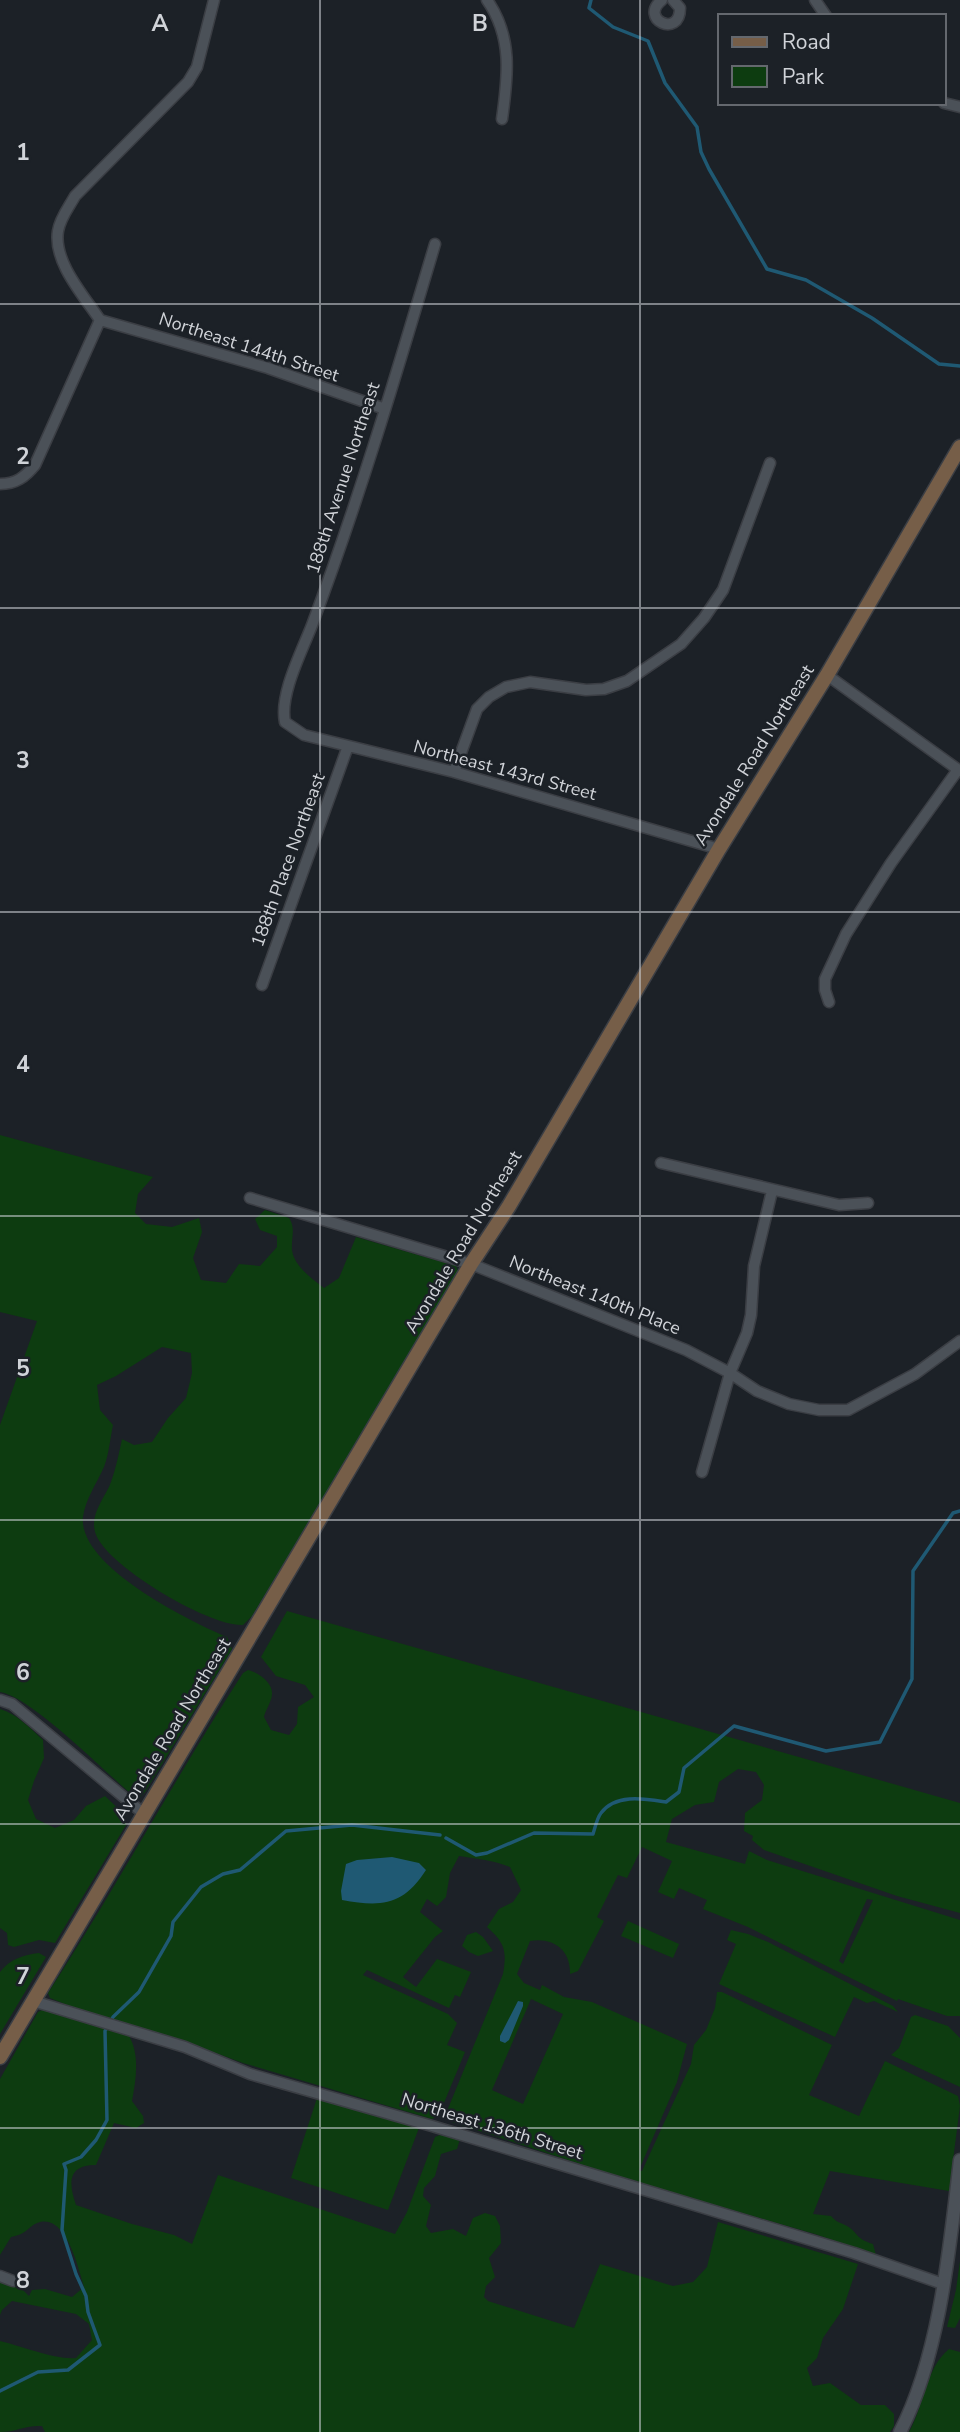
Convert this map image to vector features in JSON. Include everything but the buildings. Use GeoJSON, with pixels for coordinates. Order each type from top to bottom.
{"type":"FeatureCollection","features":[{"type":"Feature","properties":{"kind":"main road","name":"Avondale Road Northeast"},"geometry":{"type":"LineString","coordinates":[[0,2057],[471,1264],[509,1206],[719,849],[827,675],[960,447]]}},
{"type":"Feature","properties":{"kind":"street"},"geometry":{"type":"LineString","coordinates":[[0,484],[9,484],[24,477],[35,465],[100,320],[66,267],[59,250],[58,231],[63,216],[75,196],[188,82],[197,66],[214,0]]}},
{"type":"Feature","properties":{"kind":"street"},"geometry":{"type":"LineString","coordinates":[[487,0],[499,17],[506,45],[507,79],[502,119]]}},
{"type":"Feature","properties":{"kind":"street"},"geometry":{"type":"LineString","coordinates":[[662,0],[654,10],[656,19],[662,24],[677,20],[680,2]]}},
{"type":"Feature","properties":{"kind":"street","name":"188th Avenue Northeast"},"geometry":{"type":"LineString","coordinates":[[285,722],[283,713],[290,683],[341,546],[435,244]]}},
{"type":"Feature","properties":{"kind":"street","name":"Northeast 144th Street"},"geometry":{"type":"LineString","coordinates":[[100,320],[268,368],[385,409]]}},
{"type":"Feature","properties":{"kind":"street"},"geometry":{"type":"LineString","coordinates":[[454,772],[477,709],[489,697],[506,687],[530,682],[586,690],[604,688],[627,681],[681,644],[704,618],[723,590],[770,463]]}},
{"type":"Feature","properties":{"kind":"street"},"geometry":{"type":"LineString","coordinates":[[827,675],[959,771],[891,863],[846,934],[825,979],[828,1002]]}},
{"type":"Feature","properties":{"kind":"street","name":"Northeast 143rd Street"},"geometry":{"type":"LineString","coordinates":[[285,722],[304,735],[454,772],[719,849]]}},
{"type":"Feature","properties":{"kind":"street","name":"188th Place Northeast"},"geometry":{"type":"LineString","coordinates":[[261,985],[348,746]]}},
{"type":"Feature","properties":{"kind":"street"},"geometry":{"type":"LineString","coordinates":[[661,1163],[839,1205],[868,1203]]}},
{"type":"Feature","properties":{"kind":"street"},"geometry":{"type":"LineString","coordinates":[[702,1472],[730,1373],[747,1333],[751,1315],[754,1266],[772,1191]]}},
{"type":"Feature","properties":{"kind":"street","name":"Northeast 140th Place"},"geometry":{"type":"LineString","coordinates":[[250,1198],[471,1264],[686,1350],[757,1391],[789,1404],[819,1410],[848,1410],[915,1374],[960,1341]]}},
{"type":"Feature","properties":{"kind":"street"},"geometry":{"type":"LineString","coordinates":[[0,1700],[12,1704],[144,1814]]}},
{"type":"Feature","properties":{"kind":"street","name":"Northeast 136th Street"},"geometry":{"type":"LineString","coordinates":[[33,2001],[185,2047],[250,2074],[827,2245],[943,2284]]}},
{"type":"Feature","properties":{"kind":"street"},"geometry":{"type":"LineString","coordinates":[[900,2432],[919,2387],[931,2344],[943,2284],[960,2160]]}},
{"type":"Feature","properties":{"kind":"street"},"geometry":{"type":"LineString","coordinates":[[0,2276],[13,2281]]}},
{"type":"Feature","properties":{"kind":"green space"},"geometry":{"type":"Polygon","coordinates":[[[0,1135],[153,1177],[138,1194],[135,1213],[146,1224],[172,1227],[199,1218],[202,1232],[193,1258],[201,1280],[226,1283],[239,1264],[260,1266],[277,1247],[277,1236],[260,1230],[255,1219],[265,1210],[289,1218],[293,1229],[293,1256],[304,1272],[324,1288],[339,1278],[356,1237],[456,1266],[459,1273],[252,1616],[243,1625],[207,1616],[160,1592],[117,1561],[95,1532],[96,1512],[111,1482],[122,1439],[134,1445],[152,1442],[186,1398],[192,1373],[191,1353],[162,1347],[97,1385],[100,1410],[113,1425],[106,1462],[84,1511],[86,1536],[98,1554],[116,1572],[163,1605],[227,1637],[232,1649],[139,1798],[47,1720],[13,1697],[0,1692],[0,1425],[37,1321],[0,1312],[0,1135]]]}},
{"type":"Feature","properties":{"kind":"green space"},"geometry":{"type":"Polygon","coordinates":[[[287,1611],[960,1803],[960,1913],[897,1896],[764,1850],[752,1840],[753,1836],[744,1831],[745,1813],[762,1800],[764,1785],[756,1772],[738,1769],[719,1782],[714,1802],[695,1805],[672,1819],[666,1842],[745,1864],[749,1851],[767,1860],[960,1920],[960,2016],[947,2016],[898,1999],[897,2001],[748,1927],[703,1909],[707,1900],[679,1888],[674,1899],[658,1892],[672,1861],[642,1847],[627,1878],[618,1875],[597,1917],[604,1921],[578,1971],[570,1974],[567,1958],[559,1947],[538,1940],[530,1941],[517,1974],[524,1983],[540,1990],[542,1985],[564,1997],[592,2002],[687,2044],[677,2082],[639,2170],[642,2171],[691,2064],[694,2045],[706,2030],[715,2008],[717,1992],[722,1992],[832,2045],[809,2095],[859,2116],[885,2061],[958,2096],[960,2106],[949,2191],[830,2171],[813,2214],[831,2216],[847,2226],[863,2240],[873,2244],[876,2255],[815,2234],[632,2181],[449,2121],[445,2116],[503,1974],[503,1948],[487,1927],[499,1909],[513,1902],[521,1890],[510,1867],[491,1861],[459,1856],[450,1873],[446,1897],[437,1906],[427,1899],[420,1912],[443,1931],[403,1977],[416,1987],[437,1959],[471,1972],[460,1997],[455,1995],[449,2008],[367,1970],[363,1975],[448,2014],[457,2023],[447,2045],[465,2052],[439,2115],[432,2119],[243,2063],[50,1998],[48,1993],[243,1673],[248,1670],[256,1673],[272,1690],[264,1717],[271,1730],[289,1735],[297,1724],[298,1707],[314,1697],[305,1685],[276,1676],[261,1657],[287,1611]],[[867,1899],[839,1961],[843,1964],[873,1900],[867,1899]],[[531,1999],[492,2090],[523,2104],[563,2014],[531,1999]]]}},
{"type":"Feature","properties":{"kind":"green space"},"geometry":{"type":"Polygon","coordinates":[[[0,1709],[18,1718],[43,1740],[44,1758],[28,1800],[36,1819],[55,1828],[74,1820],[86,1806],[105,1796],[125,1815],[126,1825],[55,1943],[39,1940],[14,1947],[8,1945],[7,1933],[0,1928],[0,1709]]]}},
{"type":"Feature","properties":{"kind":"green space"},"geometry":{"type":"Polygon","coordinates":[[[628,1921],[679,1944],[673,1958],[621,1936],[628,1921]]]}},
{"type":"Feature","properties":{"kind":"green space"},"geometry":{"type":"Polygon","coordinates":[[[731,1930],[768,1942],[893,2006],[898,2012],[874,2001],[867,2003],[854,1997],[835,2037],[719,1984],[736,1944],[727,1940],[731,1930]]]}},
{"type":"Feature","properties":{"kind":"green space"},"geometry":{"type":"Polygon","coordinates":[[[476,1932],[493,1951],[478,1956],[462,1946],[467,1935],[476,1932]]]}},
{"type":"Feature","properties":{"kind":"green space"},"geometry":{"type":"Polygon","coordinates":[[[39,1953],[46,1957],[0,2034],[0,1972],[17,1958],[39,1953]]]}},
{"type":"Feature","properties":{"kind":"green space"},"geometry":{"type":"Polygon","coordinates":[[[44,2009],[129,2036],[135,2051],[136,2076],[132,2101],[143,2116],[144,2123],[136,2128],[114,2123],[96,2165],[80,2168],[72,2176],[76,2205],[174,2235],[192,2244],[218,2175],[395,2234],[407,2212],[435,2137],[440,2135],[460,2139],[457,2149],[441,2154],[435,2176],[424,2188],[423,2196],[431,2205],[426,2226],[431,2233],[453,2229],[466,2236],[473,2218],[485,2213],[495,2216],[500,2226],[501,2243],[489,2258],[495,2277],[486,2286],[484,2297],[488,2301],[574,2328],[600,2264],[673,2286],[693,2282],[707,2267],[718,2222],[858,2264],[843,2309],[823,2338],[817,2358],[807,2368],[813,2386],[830,2383],[861,2405],[885,2405],[894,2414],[894,2426],[890,2432],[45,2432],[42,2426],[36,2426],[0,2432],[0,2341],[49,2355],[76,2358],[92,2340],[89,2324],[76,2314],[12,2301],[0,2315],[0,2282],[23,2290],[29,2296],[32,2290],[45,2289],[72,2297],[84,2287],[70,2245],[57,2227],[49,2222],[36,2223],[21,2234],[11,2237],[0,2255],[0,2079],[38,2012],[44,2009]]]}},
{"type":"Feature","properties":{"kind":"green space"},"geometry":{"type":"Polygon","coordinates":[[[915,2015],[948,2026],[960,2038],[960,2087],[891,2055],[899,2048],[911,2017],[915,2015]]]}},
{"type":"Feature","properties":{"kind":"green space"},"geometry":{"type":"Polygon","coordinates":[[[317,2098],[419,2128],[388,2210],[291,2178],[317,2098]]]}},
{"type":"Feature","properties":{"kind":"green space"},"geometry":{"type":"Polygon","coordinates":[[[960,2261],[960,2318],[955,2328],[947,2327],[956,2290],[960,2261]]]}},
{"type":"Feature","properties":{"kind":"green space"},"geometry":{"type":"Polygon","coordinates":[[[949,2349],[960,2352],[960,2432],[909,2432],[930,2377],[941,2357],[949,2349]]]}},
{"type":"Feature","properties":{"kind":"water"},"geometry":{"type":"Polygon","coordinates":[[[392,1857],[419,1863],[426,1870],[409,1891],[400,1897],[380,1903],[342,1900],[346,1864],[357,1860],[392,1857]]]}},
{"type":"Feature","properties":{"kind":"water"},"geometry":{"type":"Polygon","coordinates":[[[518,2001],[523,2002],[523,2006],[509,2040],[505,2043],[500,2041],[500,2036],[518,2001]]]}},
{"type":"Feature","properties":{"kind":"waterway"},"geometry":{"type":"LineString","coordinates":[[591,0],[589,8],[613,27],[648,41],[665,83],[697,127],[701,152],[709,169],[767,269],[806,280],[872,318],[939,364],[960,366]]}},
{"type":"Feature","properties":{"kind":"waterway"},"geometry":{"type":"LineString","coordinates":[[446,1838],[476,1855],[534,1833],[593,1834],[601,1813],[615,1802],[632,1799],[666,1802],[679,1792],[684,1768],[734,1726],[826,1751],[880,1742],[912,1679],[913,1571],[953,1513],[960,1511]]}},
{"type":"Feature","properties":{"kind":"waterway"},"geometry":{"type":"LineString","coordinates":[[0,2391],[38,2372],[68,2370],[100,2345],[62,2230],[66,2170],[64,2164],[81,2157],[96,2140],[107,2120],[105,2031],[113,2017],[139,1992],[171,1936],[173,1922],[201,1887],[223,1874],[240,1870],[286,1831],[352,1825],[440,1835]]}}]}
